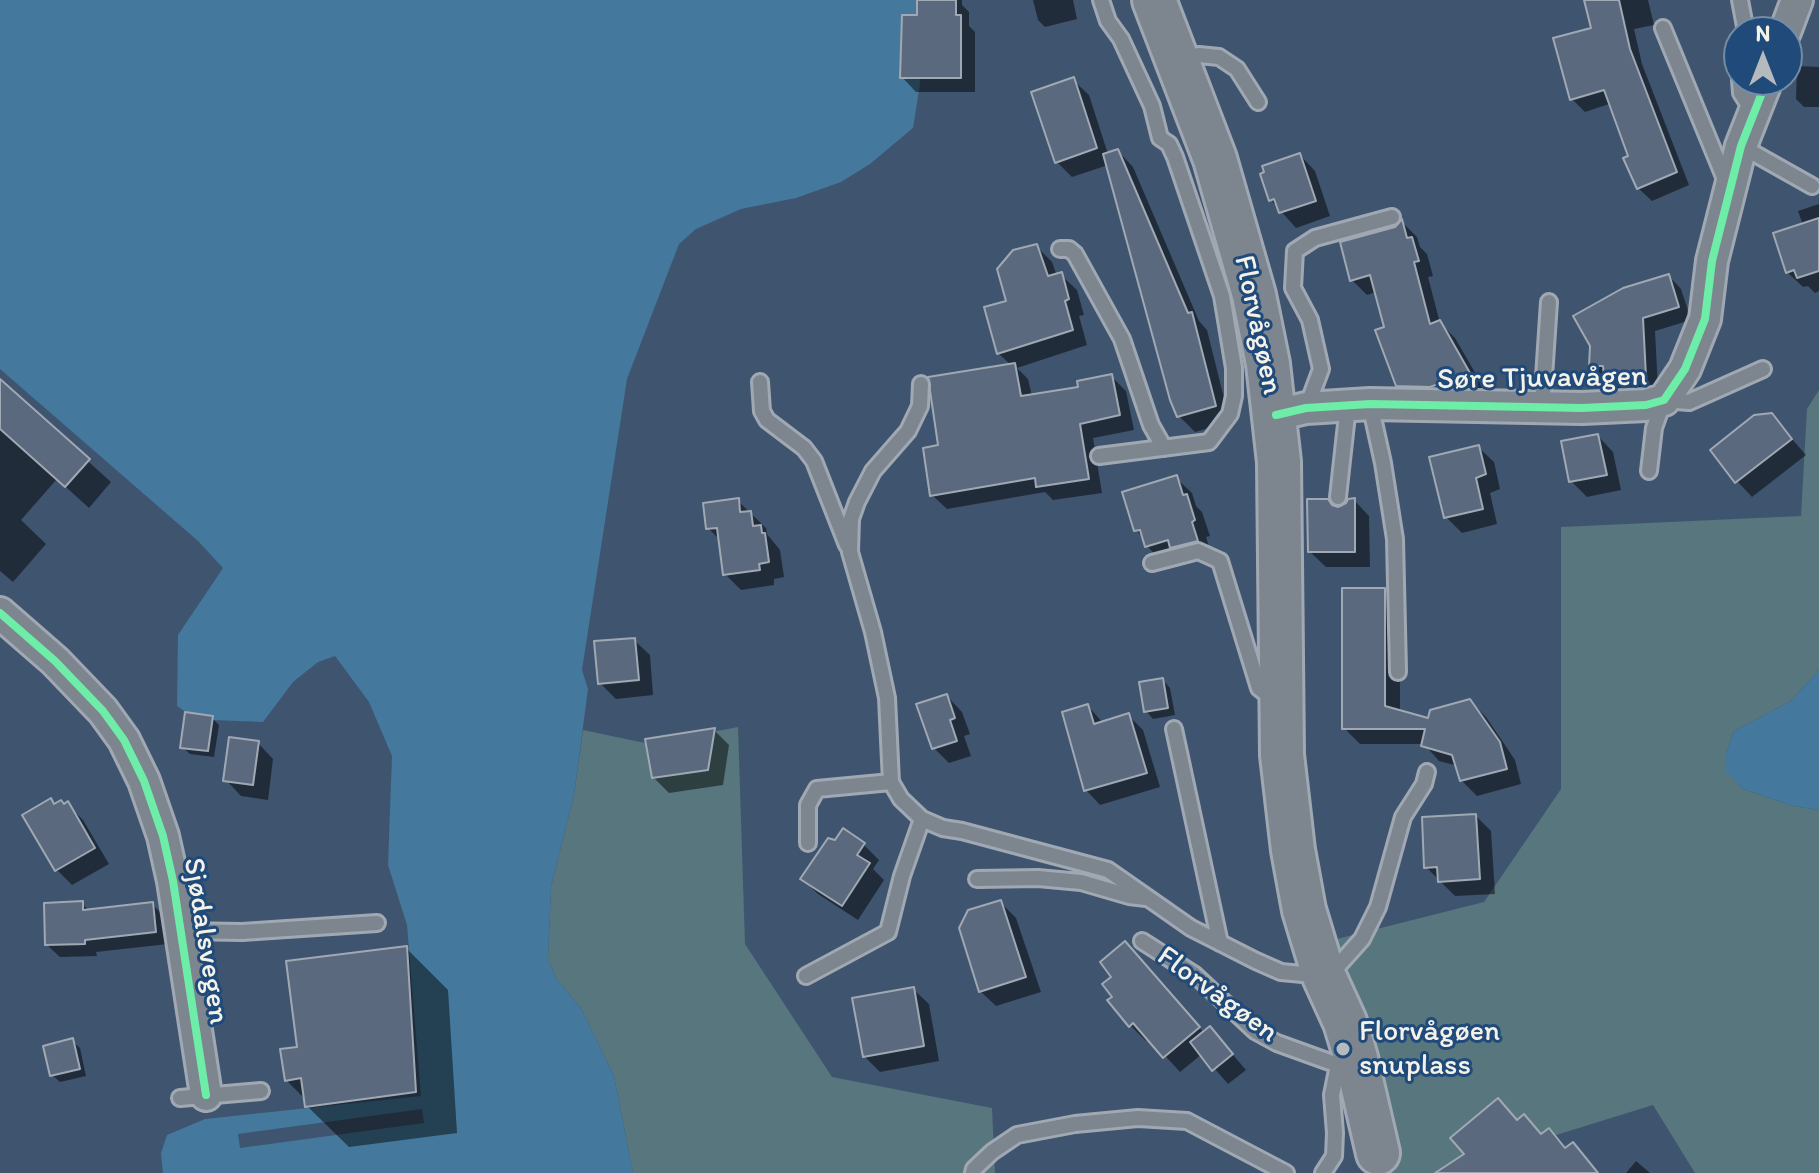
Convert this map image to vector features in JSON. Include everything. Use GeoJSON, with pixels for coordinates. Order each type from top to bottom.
{"type":"FeatureCollection","features":[{"type":"Feature","properties":{"kind":"main road","name":"Florvågøen"},"geometry":{"type":"LineString","coordinates":[[1154,0],[1215,159],[1291,412],[1279,462],[1282,755],[1293,850],[1304,910],[1324,976],[1345,1022],[1347,1062],[1378,1153]]}},
{"type":"Feature","properties":{"kind":"street","name":"Søre Tjuvavågen"},"geometry":{"type":"LineString","coordinates":[[1291,412],[1359,405],[1542,407],[1646,405],[1664,400],[1685,369],[1705,319],[1712,261],[1752,96]]}},
{"type":"Feature","properties":{"kind":"street","name":"Sjødalsvegen"},"geometry":{"type":"LineString","coordinates":[[0,613],[78,682],[124,740],[144,781],[163,836],[181,931],[193,1097]]}},
{"type":"Feature","properties":{"kind":"lane","name":"Florvågøen"},"geometry":{"type":"LineString","coordinates":[[1099,456],[1209,442],[1230,414],[1234,396],[1234,368],[1222,296],[1175,157],[1169,144],[1160,138],[1152,106],[1121,39],[1108,21],[1101,0]]}},
{"type":"Feature","properties":{"kind":"lane"},"geometry":{"type":"LineString","coordinates":[[1663,28],[1730,192]]}},
{"type":"Feature","properties":{"kind":"lane"},"geometry":{"type":"LineString","coordinates":[[1178,59],[1199,55],[1219,57],[1237,69],[1258,102]]}},
{"type":"Feature","properties":{"kind":"lane"},"geometry":{"type":"LineString","coordinates":[[1741,146],[1812,186]]}},
{"type":"Feature","properties":{"kind":"lane"},"geometry":{"type":"LineString","coordinates":[[1291,412],[1321,369],[1310,320],[1293,288],[1295,251],[1315,238],[1392,217]]}},
{"type":"Feature","properties":{"kind":"lane"},"geometry":{"type":"LineString","coordinates":[[1060,249],[1069,249],[1075,254],[1122,339],[1151,425],[1164,448]]}},
{"type":"Feature","properties":{"kind":"lane","name":"Søre Tjuvavågen"},"geometry":{"type":"LineString","coordinates":[[1542,407],[1549,302]]}},
{"type":"Feature","properties":{"kind":"lane","name":"Søre Tjuvavågen"},"geometry":{"type":"LineString","coordinates":[[1649,471],[1654,428],[1664,400],[1689,402],[1763,369]]}},
{"type":"Feature","properties":{"kind":"lane"},"geometry":{"type":"LineString","coordinates":[[760,382],[762,411],[767,420],[804,448],[814,461],[850,552],[873,632],[887,698],[891,782],[817,789],[808,805],[808,843]]}},
{"type":"Feature","properties":{"kind":"lane"},"geometry":{"type":"LineString","coordinates":[[850,552],[851,519],[857,502],[873,471],[908,431],[920,406],[921,384]]}},
{"type":"Feature","properties":{"kind":"lane"},"geometry":{"type":"LineString","coordinates":[[1338,497],[1359,405]]}},
{"type":"Feature","properties":{"kind":"lane"},"geometry":{"type":"LineString","coordinates":[[1359,405],[1383,463],[1395,539],[1398,672]]}},
{"type":"Feature","properties":{"kind":"lane"},"geometry":{"type":"LineString","coordinates":[[1152,563],[1198,551],[1220,561],[1259,688],[1268,695],[1282,696]]}},
{"type":"Feature","properties":{"kind":"lane","name":"Florvågøen"},"geometry":{"type":"LineString","coordinates":[[1174,729],[1220,943]]}},
{"type":"Feature","properties":{"kind":"lane"},"geometry":{"type":"LineString","coordinates":[[1324,976],[1329,976],[1362,939],[1378,907],[1403,817],[1424,784],[1427,772]]}},
{"type":"Feature","properties":{"kind":"lane","name":"Florvågøen"},"geometry":{"type":"LineString","coordinates":[[891,782],[901,799],[922,819],[943,828],[1108,870],[1191,928],[1220,943],[1281,972],[1324,976]]}},
{"type":"Feature","properties":{"kind":"lane"},"geometry":{"type":"LineString","coordinates":[[806,976],[888,932],[902,876],[922,819]]}},
{"type":"Feature","properties":{"kind":"lane","name":"Florvågøen"},"geometry":{"type":"LineString","coordinates":[[977,879],[1038,878],[1081,882],[1129,896],[1150,898]]}},
{"type":"Feature","properties":{"kind":"lane"},"geometry":{"type":"LineString","coordinates":[[181,931],[242,932],[377,923]]}},
{"type":"Feature","properties":{"kind":"lane","name":"Florvågøen"},"geometry":{"type":"LineString","coordinates":[[1142,941],[1195,975],[1255,1031],[1277,1043],[1347,1062],[1332,1095],[1334,1156],[1323,1173]]}},
{"type":"Feature","properties":{"kind":"lane"},"geometry":{"type":"LineString","coordinates":[[193,1097],[261,1091]]}},
{"type":"Feature","properties":{"kind":"lane"},"geometry":{"type":"LineString","coordinates":[[973,1173],[992,1152],[1017,1135],[1075,1124],[1138,1118],[1187,1121],[1286,1173]]}},
{"type":"Feature","properties":{"kind":"green space"},"geometry":{"type":"Polygon","coordinates":[[[1819,390],[1819,670],[1791,701],[1734,731],[1726,754],[1727,772],[1743,789],[1793,806],[1819,810],[1819,1173],[1695,1173],[1653,1105],[1537,1141],[1484,1173],[1374,1173],[1333,940],[1484,902],[1561,789],[1561,527],[1801,516],[1807,409],[1819,390]]]}},
{"type":"Feature","properties":{"kind":"green space"},"geometry":{"type":"Polygon","coordinates":[[[738,727],[745,944],[832,1077],[992,1108],[995,1173],[633,1173],[614,1076],[582,1010],[556,978],[548,960],[551,887],[574,795],[583,730],[650,744],[738,727]]]}},
{"type":"Feature","properties":{"kind":"water"},"geometry":{"type":"Polygon","coordinates":[[[0,0],[918,0],[920,84],[913,128],[870,164],[841,182],[796,198],[741,209],[696,229],[679,244],[627,379],[582,670],[588,689],[574,795],[551,887],[548,960],[556,978],[582,1010],[614,1076],[633,1173],[163,1173],[161,1153],[167,1135],[205,1119],[421,1096],[407,925],[388,865],[392,756],[369,702],[335,656],[318,662],[293,682],[263,722],[212,720],[187,713],[177,706],[178,635],[223,568],[198,541],[0,369],[0,0]]]}},
{"type":"Feature","properties":{"kind":"water"},"geometry":{"type":"Polygon","coordinates":[[[1819,670],[1819,810],[1793,806],[1743,789],[1726,772],[1726,754],[1734,731],[1791,701],[1819,670]]]}},
{"type":"Feature","properties":{"kind":"pier"},"geometry":{"type":"Polygon","coordinates":[[[422,1109],[424,1123],[240,1148],[238,1134],[422,1109]]]}},
{"type":"Feature","properties":{"kind":"building"},"geometry":{"type":"Polygon","coordinates":[[[917,0],[956,0],[956,15],[961,15],[961,78],[900,78],[902,15],[917,15],[917,0]]]}},
{"type":"Feature","properties":{"kind":"building"},"geometry":{"type":"Polygon","coordinates":[[[1584,0],[1619,0],[1630,49],[1677,172],[1637,189],[1623,158],[1628,156],[1604,90],[1570,100],[1553,38],[1591,28],[1584,0]]]}},
{"type":"Feature","properties":{"kind":"building"},"geometry":{"type":"Polygon","coordinates":[[[1074,77],[1097,148],[1055,163],[1031,92],[1074,77]]]}},
{"type":"Feature","properties":{"kind":"building"},"geometry":{"type":"Polygon","coordinates":[[[1118,149],[1188,313],[1192,312],[1216,406],[1177,417],[1170,400],[1103,154],[1118,149]]]}},
{"type":"Feature","properties":{"kind":"building"},"geometry":{"type":"Polygon","coordinates":[[[1300,153],[1316,201],[1279,213],[1274,199],[1269,201],[1260,174],[1264,172],[1262,166],[1300,153]]]}},
{"type":"Feature","properties":{"kind":"building"},"geometry":{"type":"Polygon","coordinates":[[[1819,218],[1819,271],[1797,278],[1794,270],[1786,273],[1773,233],[1819,218]]]}},
{"type":"Feature","properties":{"kind":"building"},"geometry":{"type":"Polygon","coordinates":[[[1402,219],[1407,238],[1412,237],[1419,261],[1414,262],[1430,324],[1440,320],[1470,373],[1430,387],[1396,386],[1375,330],[1384,327],[1370,275],[1350,281],[1340,242],[1395,227],[1402,219]]]}},
{"type":"Feature","properties":{"kind":"building"},"geometry":{"type":"Polygon","coordinates":[[[1037,244],[1048,276],[1062,272],[1069,299],[1065,301],[1073,330],[997,354],[984,307],[1006,301],[997,269],[1013,250],[1037,244]]]}},
{"type":"Feature","properties":{"kind":"building"},"geometry":{"type":"Polygon","coordinates":[[[1669,274],[1679,307],[1643,318],[1646,377],[1604,378],[1603,366],[1589,366],[1590,346],[1573,316],[1623,288],[1669,274]]]}},
{"type":"Feature","properties":{"kind":"building"},"geometry":{"type":"Polygon","coordinates":[[[1015,363],[1021,396],[1078,387],[1077,381],[1112,374],[1120,415],[1080,424],[1089,479],[1036,487],[1035,478],[930,496],[923,448],[938,445],[928,377],[1015,363]]]}},
{"type":"Feature","properties":{"kind":"building"},"geometry":{"type":"Polygon","coordinates":[[[0,379],[90,459],[65,487],[0,429],[0,379]]]}},
{"type":"Feature","properties":{"kind":"building"},"geometry":{"type":"Polygon","coordinates":[[[1772,413],[1792,439],[1735,483],[1710,450],[1754,415],[1772,413]]]}},
{"type":"Feature","properties":{"kind":"building"},"geometry":{"type":"Polygon","coordinates":[[[1598,434],[1607,475],[1569,482],[1561,441],[1598,434]]]}},
{"type":"Feature","properties":{"kind":"building"},"geometry":{"type":"Polygon","coordinates":[[[1479,445],[1486,474],[1476,478],[1483,509],[1444,518],[1429,457],[1479,445]]]}},
{"type":"Feature","properties":{"kind":"building"},"geometry":{"type":"Polygon","coordinates":[[[1177,475],[1183,495],[1187,494],[1198,541],[1170,548],[1168,540],[1145,547],[1140,530],[1134,531],[1122,492],[1177,475]]]}},
{"type":"Feature","properties":{"kind":"building"},"geometry":{"type":"Polygon","coordinates":[[[739,498],[740,512],[751,511],[753,526],[761,525],[762,533],[765,533],[769,562],[759,564],[760,570],[723,575],[717,528],[706,529],[703,503],[739,498]]]}},
{"type":"Feature","properties":{"kind":"building"},"geometry":{"type":"Polygon","coordinates":[[[1355,498],[1355,552],[1308,552],[1307,499],[1328,499],[1338,507],[1355,498]]]}},
{"type":"Feature","properties":{"kind":"building"},"geometry":{"type":"Polygon","coordinates":[[[1342,588],[1385,588],[1385,706],[1428,718],[1430,710],[1470,699],[1500,742],[1507,769],[1460,781],[1452,755],[1421,746],[1425,729],[1342,729],[1342,588]]]}},
{"type":"Feature","properties":{"kind":"building"},"geometry":{"type":"Polygon","coordinates":[[[635,638],[639,680],[598,684],[594,641],[635,638]]]}},
{"type":"Feature","properties":{"kind":"building"},"geometry":{"type":"Polygon","coordinates":[[[1163,678],[1168,708],[1144,712],[1139,682],[1163,678]]]}},
{"type":"Feature","properties":{"kind":"building"},"geometry":{"type":"Polygon","coordinates":[[[947,694],[955,718],[950,720],[957,741],[932,749],[916,704],[947,694]]]}},
{"type":"Feature","properties":{"kind":"building"},"geometry":{"type":"Polygon","coordinates":[[[1088,704],[1094,724],[1129,713],[1147,773],[1084,791],[1062,712],[1088,704]]]}},
{"type":"Feature","properties":{"kind":"building"},"geometry":{"type":"Polygon","coordinates":[[[185,712],[213,716],[208,751],[180,748],[185,712]]]}},
{"type":"Feature","properties":{"kind":"building"},"geometry":{"type":"Polygon","coordinates":[[[715,728],[708,770],[652,778],[645,739],[715,728]]]}},
{"type":"Feature","properties":{"kind":"building"},"geometry":{"type":"Polygon","coordinates":[[[229,737],[259,741],[253,785],[223,781],[229,737]]]}},
{"type":"Feature","properties":{"kind":"building"},"geometry":{"type":"Polygon","coordinates":[[[51,798],[54,804],[61,800],[64,804],[68,801],[95,848],[55,871],[22,815],[51,798]]]}},
{"type":"Feature","properties":{"kind":"building"},"geometry":{"type":"Polygon","coordinates":[[[1476,814],[1480,879],[1438,882],[1437,867],[1424,868],[1422,817],[1476,814]]]}},
{"type":"Feature","properties":{"kind":"building"},"geometry":{"type":"Polygon","coordinates":[[[843,828],[865,843],[857,855],[870,863],[842,906],[800,879],[828,838],[835,840],[843,828]]]}},
{"type":"Feature","properties":{"kind":"building"},"geometry":{"type":"Polygon","coordinates":[[[1001,900],[1026,977],[979,992],[959,928],[968,910],[1001,900]]]}},
{"type":"Feature","properties":{"kind":"building"},"geometry":{"type":"Polygon","coordinates":[[[83,901],[83,910],[153,902],[156,932],[85,940],[85,944],[45,945],[44,903],[83,901]]]}},
{"type":"Feature","properties":{"kind":"building"},"geometry":{"type":"Polygon","coordinates":[[[1125,941],[1200,1027],[1163,1058],[1133,1023],[1129,1027],[1107,1000],[1112,997],[1102,984],[1111,977],[1100,962],[1125,941]]]}},
{"type":"Feature","properties":{"kind":"building"},"geometry":{"type":"Polygon","coordinates":[[[407,946],[416,1092],[305,1107],[301,1078],[285,1081],[280,1049],[297,1047],[286,961],[407,946]]]}},
{"type":"Feature","properties":{"kind":"building"},"geometry":{"type":"Polygon","coordinates":[[[914,987],[924,1046],[863,1057],[852,998],[914,987]]]}},
{"type":"Feature","properties":{"kind":"building"},"geometry":{"type":"Polygon","coordinates":[[[1210,1026],[1233,1054],[1212,1071],[1190,1042],[1210,1026]]]}},
{"type":"Feature","properties":{"kind":"building"},"geometry":{"type":"Polygon","coordinates":[[[73,1038],[80,1069],[50,1076],[43,1046],[73,1038]]]}},
{"type":"Feature","properties":{"kind":"building"},"geometry":{"type":"Polygon","coordinates":[[[1498,1098],[1517,1120],[1524,1114],[1541,1134],[1549,1128],[1565,1148],[1573,1142],[1598,1173],[1435,1173],[1464,1154],[1450,1138],[1498,1098]]]}},
{"type":"Feature","properties":{"kind":"cycle path"},"geometry":{"type":"LineString","coordinates":[[1276,415],[1306,408],[1370,404],[1582,408],[1646,405],[1664,400],[1685,369],[1705,319],[1712,261],[1741,146],[1761,96]]}},
{"type":"Feature","properties":{"kind":"cycle path"},"geometry":{"type":"LineString","coordinates":[[0,613],[55,661],[103,711],[124,740],[144,781],[163,836],[173,881],[206,1095]]}},
{"type":"Feature","properties":{"kind":"place","name":"Florvågøen snuplass"},"geometry":{"type":"Point","coordinates":[1343,1049]}}]}
